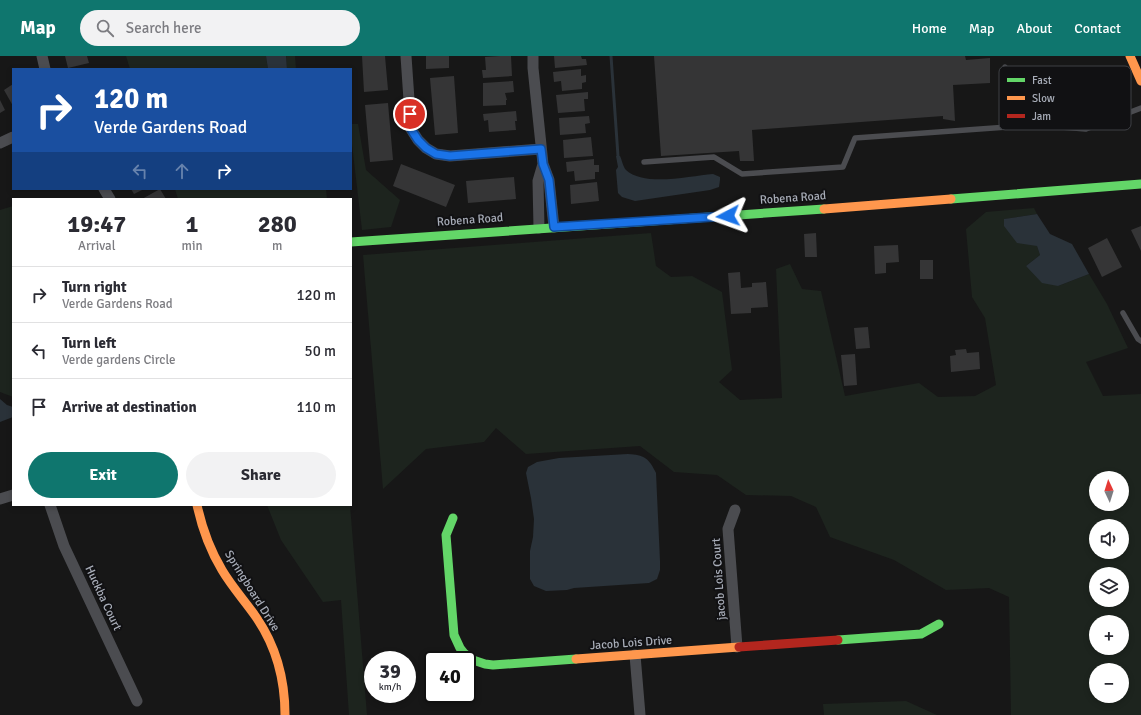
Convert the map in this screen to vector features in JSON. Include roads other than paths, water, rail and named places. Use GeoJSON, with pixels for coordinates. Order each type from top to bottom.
{"type":"FeatureCollection","features":[{"type":"Feature","properties":{"kind":"street"},"geometry":{"type":"LineString","coordinates":[[42,56],[45,68]]}},
{"type":"Feature","properties":{"kind":"street"},"geometry":{"type":"LineString","coordinates":[[406,56],[411,129],[418,140],[426,148],[436,154],[450,156],[541,149]]}},
{"type":"Feature","properties":{"kind":"street"},"geometry":{"type":"LineString","coordinates":[[533,56],[541,149],[543,164],[549,180],[554,227]]}},
{"type":"Feature","properties":{"kind":"street"},"geometry":{"type":"LineString","coordinates":[[1130,56],[1141,81]]}},
{"type":"Feature","properties":{"kind":"street"},"geometry":{"type":"LineString","coordinates":[[0,143],[12,137]]}},
{"type":"Feature","properties":{"kind":"street"},"geometry":{"type":"LineString","coordinates":[[539,228],[538,181],[543,164]]}},
{"type":"Feature","properties":{"kind":"street","name":"Robena Road"},"geometry":{"type":"LineString","coordinates":[[352,242],[833,208],[1141,184]]}},
{"type":"Feature","properties":{"kind":"street"},"geometry":{"type":"LineString","coordinates":[[0,499],[12,494]]}},
{"type":"Feature","properties":{"kind":"street","name":"Huckba Court"},"geometry":{"type":"LineString","coordinates":[[50,506],[64,546],[136,701]]}},
{"type":"Feature","properties":{"kind":"street","name":"Springboard Drive"},"geometry":{"type":"LineString","coordinates":[[197,506],[210,545],[227,577],[265,631],[274,650],[284,691],[285,715]]}},
{"type":"Feature","properties":{"kind":"street","name":"jacob Lois Court"},"geometry":{"type":"LineString","coordinates":[[735,510],[728,529],[737,647]]}},
{"type":"Feature","properties":{"kind":"street","name":"Jacob Lois Drive"},"geometry":{"type":"LineString","coordinates":[[453,518],[446,535],[454,635],[458,646],[467,656],[479,663],[493,665],[921,634],[939,624]]}},
{"type":"Feature","properties":{"kind":"street"},"geometry":{"type":"LineString","coordinates":[[635,655],[640,715]]}},
{"type":"Feature","properties":{"kind":"lane"},"geometry":{"type":"LineString","coordinates":[[1131,112],[1141,108]]}},
{"type":"Feature","properties":{"kind":"lane"},"geometry":{"type":"LineString","coordinates":[[644,162],[714,157],[742,174],[843,167],[855,138],[999,128]]}},
{"type":"Feature","properties":{"kind":"lane"},"geometry":{"type":"LineString","coordinates":[[1124,313],[1138,339],[1141,341]]}},
{"type":"Feature","properties":{"kind":"waterway"},"geometry":{"type":"LineString","coordinates":[[611,56],[618,156]]}}]}
